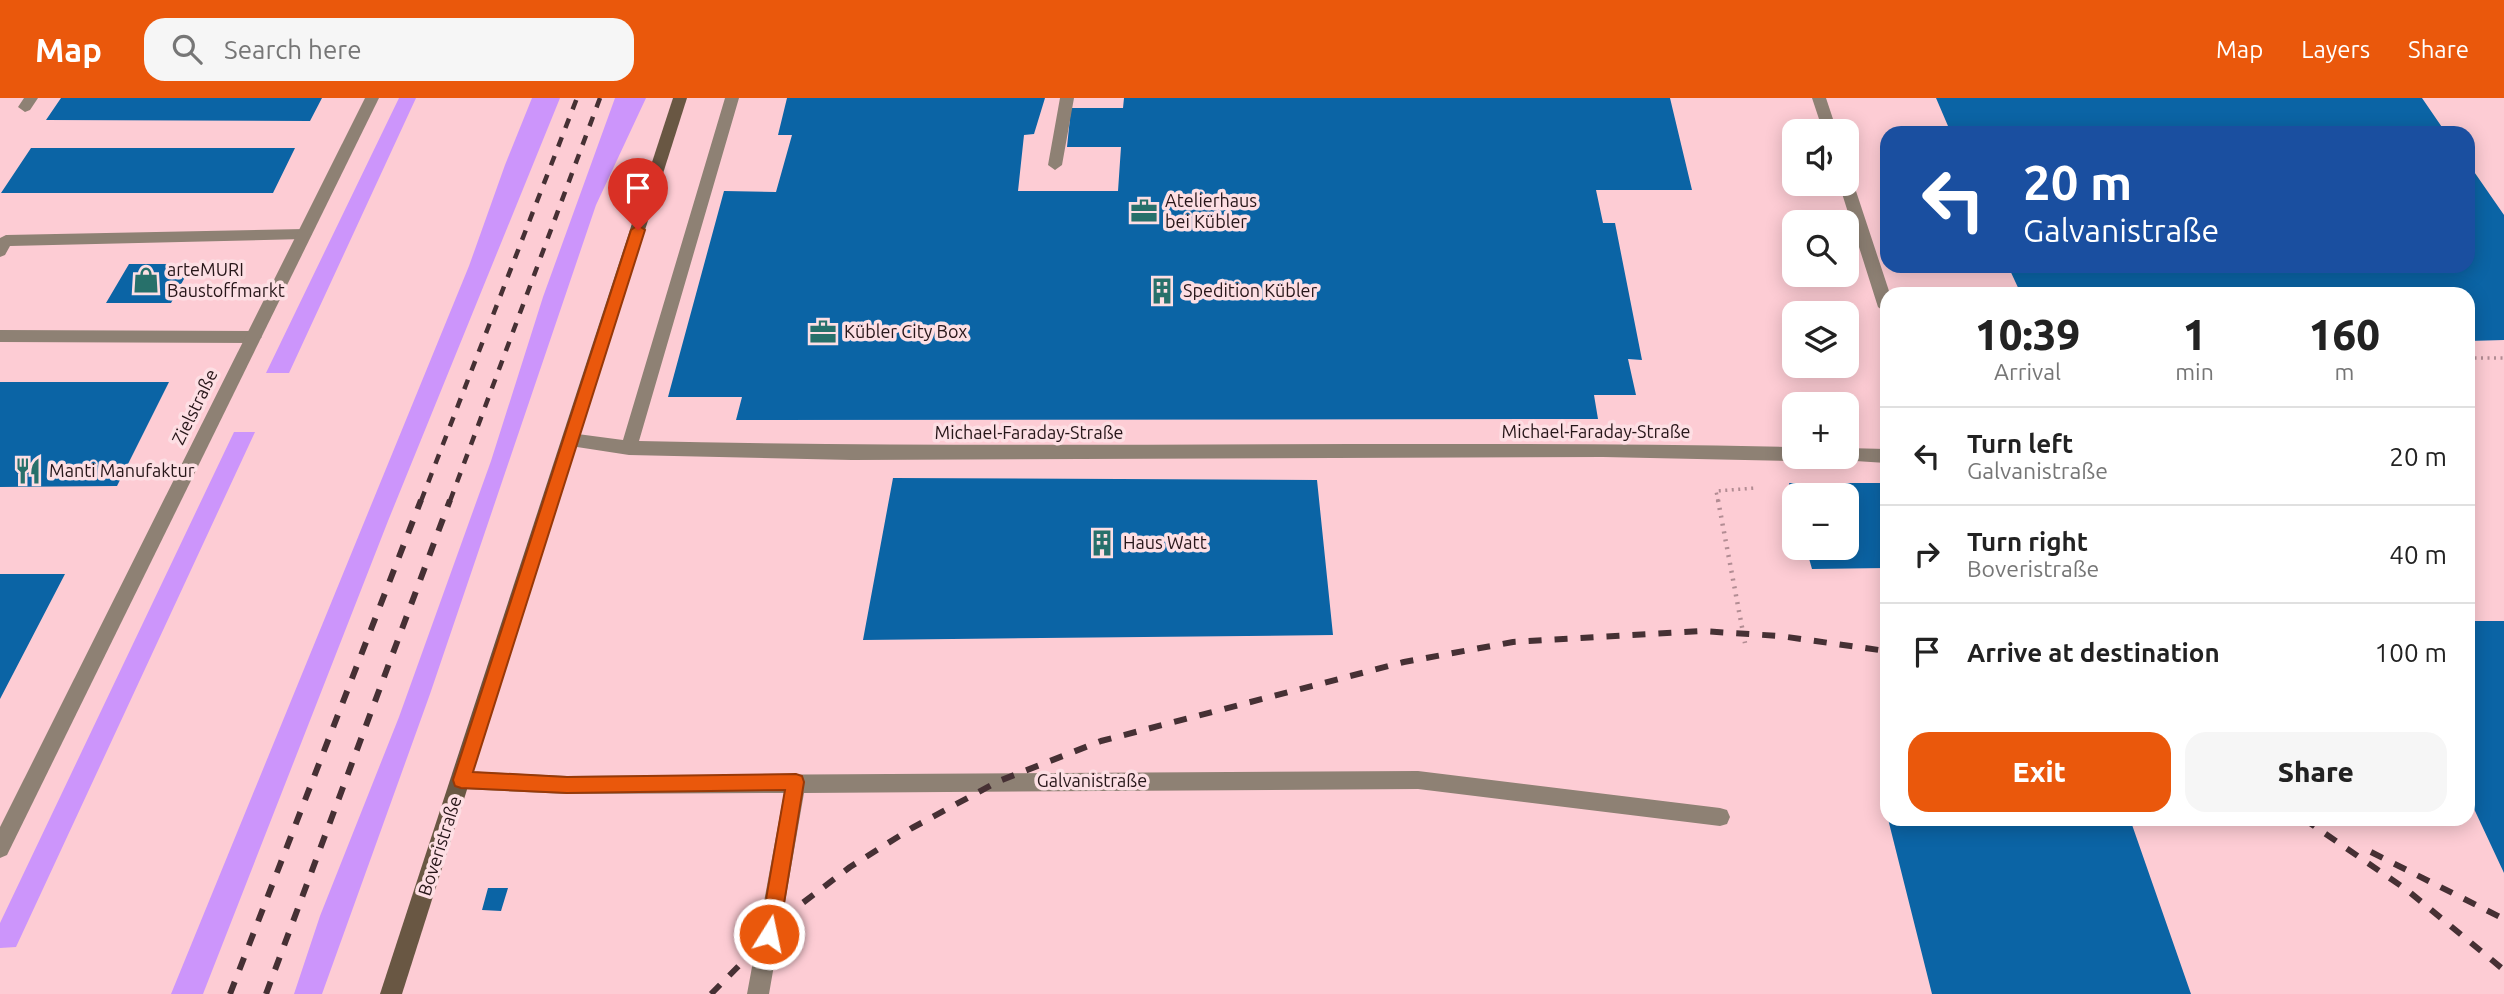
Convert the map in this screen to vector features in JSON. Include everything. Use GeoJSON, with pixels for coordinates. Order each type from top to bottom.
{"type":"FeatureCollection","features":[{"type":"Feature","properties":{"kind":"main road","name":"Boveristraße"},"geometry":{"type":"LineString","coordinates":[[391,994],[680,98]]}},
{"type":"Feature","properties":{"kind":"street","name":"Zielstraße"},"geometry":{"type":"LineString","coordinates":[[0,848],[372,98]]}},
{"type":"Feature","properties":{"kind":"street"},"geometry":{"type":"LineString","coordinates":[[629,448],[732,98]]}},
{"type":"Feature","properties":{"kind":"street"},"geometry":{"type":"LineString","coordinates":[[1055,165],[1067,98]]}},
{"type":"Feature","properties":{"kind":"street"},"geometry":{"type":"LineString","coordinates":[[1819,98],[1826,119]]}},
{"type":"Feature","properties":{"kind":"street"},"geometry":{"type":"LineString","coordinates":[[1850,196],[1880,288]]}},
{"type":"Feature","properties":{"kind":"street"},"geometry":{"type":"LineString","coordinates":[[0,251],[6,241],[304,234]]}},
{"type":"Feature","properties":{"kind":"street"},"geometry":{"type":"LineString","coordinates":[[0,336],[254,337]]}},
{"type":"Feature","properties":{"kind":"street","name":"Michael-Faraday-Straße"},"geometry":{"type":"LineString","coordinates":[[570,440],[629,448],[852,453],[1603,450],[1782,454]]}},
{"type":"Feature","properties":{"kind":"street"},"geometry":{"type":"LineString","coordinates":[[1859,455],[1880,456]]}},
{"type":"Feature","properties":{"kind":"street","name":"Galvanistraße"},"geometry":{"type":"LineString","coordinates":[[461,780],[567,785],[1418,780],[1720,817]]}},
{"type":"Feature","properties":{"kind":"street"},"geometry":{"type":"LineString","coordinates":[[758,994],[796,782]]}},
{"type":"Feature","properties":{"kind":"path"},"geometry":{"type":"LineString","coordinates":[[2475,358],[2504,358]]}},
{"type":"Feature","properties":{"kind":"path"},"geometry":{"type":"LineString","coordinates":[[1745,643],[1716,491],[1764,488]]}},
{"type":"Feature","properties":{"kind":"shaded area"},"geometry":{"type":"Polygon","coordinates":[[[399,98],[416,98],[289,373],[266,373],[399,98]]]}},
{"type":"Feature","properties":{"kind":"shaded area"},"geometry":{"type":"Polygon","coordinates":[[[532,98],[560,98],[388,521],[203,994],[171,994],[469,266],[532,98]]]}},
{"type":"Feature","properties":{"kind":"shaded area"},"geometry":{"type":"Polygon","coordinates":[[[615,98],[646,98],[596,205],[430,694],[322,994],[294,994],[320,916],[399,717],[491,461],[543,297],[615,98]]]}},
{"type":"Feature","properties":{"kind":"shaded area"},"geometry":{"type":"Polygon","coordinates":[[[234,432],[255,432],[16,947],[0,948],[0,923],[234,432]]]}},
{"type":"Feature","properties":{"kind":"building"},"geometry":{"type":"Polygon","coordinates":[[[61,98],[322,98],[310,121],[46,120],[61,98]]]}},
{"type":"Feature","properties":{"kind":"building","name":"Spedition Kübler"},"geometry":{"type":"Polygon","coordinates":[[[787,98],[1045,98],[1034,134],[1024,135],[1018,191],[1118,191],[1121,147],[1067,147],[1071,108],[1123,108],[1124,98],[1670,98],[1692,190],[1596,190],[1603,223],[1615,223],[1642,360],[1628,359],[1636,395],[1594,395],[1598,419],[736,420],[742,397],[668,397],[724,191],[776,192],[792,135],[778,135],[787,98]]]}},
{"type":"Feature","properties":{"kind":"building"},"geometry":{"type":"Polygon","coordinates":[[[1936,98],[2422,98],[2441,126],[1948,126],[1936,98]]]}},
{"type":"Feature","properties":{"kind":"building"},"geometry":{"type":"Polygon","coordinates":[[[31,148],[295,148],[273,193],[1,193],[31,148]]]}},
{"type":"Feature","properties":{"kind":"building"},"geometry":{"type":"Polygon","coordinates":[[[2475,173],[2504,215],[2504,340],[2475,341],[2475,287],[2018,287],[2011,273],[2475,273],[2475,173]]]}},
{"type":"Feature","properties":{"kind":"building"},"geometry":{"type":"Polygon","coordinates":[[[129,264],[192,264],[171,303],[106,303],[129,264]]]}},
{"type":"Feature","properties":{"kind":"building"},"geometry":{"type":"Polygon","coordinates":[[[0,382],[169,382],[117,486],[0,487],[0,382]]]}},
{"type":"Feature","properties":{"kind":"building","name":"Haus Watt"},"geometry":{"type":"Polygon","coordinates":[[[893,478],[1317,480],[1333,635],[863,640],[893,478]]]}},
{"type":"Feature","properties":{"kind":"building"},"geometry":{"type":"Polygon","coordinates":[[[1859,483],[1880,483],[1880,568],[1812,569],[1809,560],[1859,560],[1859,483]]]}},
{"type":"Feature","properties":{"kind":"building"},"geometry":{"type":"Polygon","coordinates":[[[0,574],[65,574],[0,699],[0,574]]]}},
{"type":"Feature","properties":{"kind":"building"},"geometry":{"type":"Polygon","coordinates":[[[2475,621],[2504,621],[2504,873],[2475,811],[2475,621]]]}},
{"type":"Feature","properties":{"kind":"building"},"geometry":{"type":"Polygon","coordinates":[[[1890,826],[2132,826],[2191,994],[1932,994],[1890,826]]]}},
{"type":"Feature","properties":{"kind":"building"},"geometry":{"type":"Polygon","coordinates":[[[488,888],[508,888],[501,911],[482,910],[488,888]]]}},
{"type":"Feature","properties":{"kind":"railway"},"geometry":{"type":"LineString","coordinates":[[421,501],[577,98]]}},
{"type":"Feature","properties":{"kind":"railway"},"geometry":{"type":"LineString","coordinates":[[450,501],[600,98]]}},
{"type":"Feature","properties":{"kind":"railway"},"geometry":{"type":"LineString","coordinates":[[230,994],[421,500]]}},
{"type":"Feature","properties":{"kind":"railway"},"geometry":{"type":"LineString","coordinates":[[266,994],[450,500]]}},
{"type":"Feature","properties":{"kind":"railway"},"geometry":{"type":"LineString","coordinates":[[711,994],[796,908],[850,867],[912,828],[999,781],[1101,741],[1404,662],[1513,642],[1701,631],[1780,636],[1880,650]]}},
{"type":"Feature","properties":{"kind":"railway"},"geometry":{"type":"LineString","coordinates":[[2314,826],[2407,890],[2504,970]]}},
{"type":"Feature","properties":{"kind":"railway"},"geometry":{"type":"LineString","coordinates":[[2371,852],[2504,919]]}},
{"type":"Feature","properties":{"kind":"place","name":"Atelierhaus bei Kübler"},"geometry":{"type":"Point","coordinates":[1144,211]}},
{"type":"Feature","properties":{"kind":"place","name":"arteMURI Baustoffmarkt"},"geometry":{"type":"Point","coordinates":[146,280]}},
{"type":"Feature","properties":{"kind":"place","name":"Spedition Kübler"},"geometry":{"type":"Point","coordinates":[1162,291]}},
{"type":"Feature","properties":{"kind":"place","name":"Kübler City Box"},"geometry":{"type":"Point","coordinates":[823,332]}},
{"type":"Feature","properties":{"kind":"place","name":"Manti Manufaktur"},"geometry":{"type":"Point","coordinates":[28,471]}},
{"type":"Feature","properties":{"kind":"place","name":"Haus Watt"},"geometry":{"type":"Point","coordinates":[1102,543]}},
{"type":"Feature","properties":{"kind":"route"},"geometry":{"type":"LineString","coordinates":[[638,230],[461,780],[567,785],[796,782],[769,934]]}}]}
